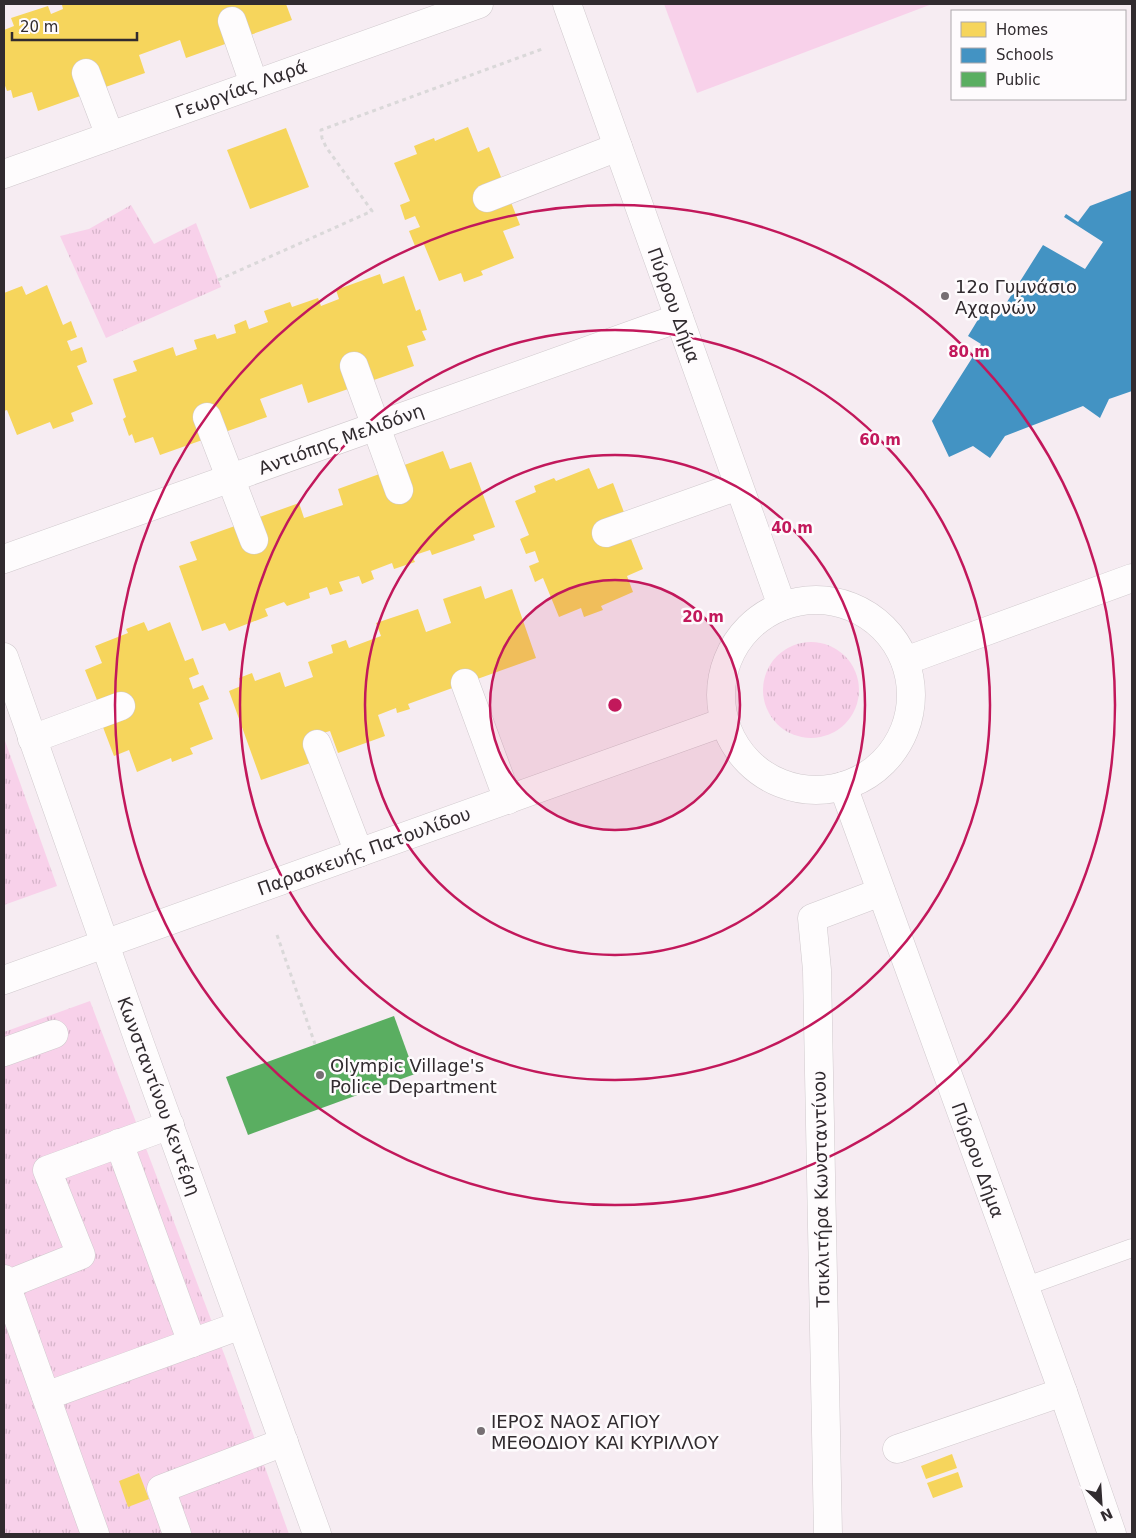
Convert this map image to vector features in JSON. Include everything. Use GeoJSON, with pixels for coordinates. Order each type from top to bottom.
{"type":"FeatureCollection","features":[{"type":"Feature","properties":{"kind":"street","name":"Γεωργίας Λαρά"},"geometry":{"type":"LineString","coordinates":[[4,174],[479,4]]}},
{"type":"Feature","properties":{"kind":"street","name":"Πύρρου Δήμα"},"geometry":{"type":"LineString","coordinates":[[567,4],[782,606]]}},
{"type":"Feature","properties":{"kind":"street"},"geometry":{"type":"LineString","coordinates":[[232,21],[254,84]]}},
{"type":"Feature","properties":{"kind":"street"},"geometry":{"type":"LineString","coordinates":[[86,73],[110,136]]}},
{"type":"Feature","properties":{"kind":"street"},"geometry":{"type":"LineString","coordinates":[[487,198],[618,147]]}},
{"type":"Feature","properties":{"kind":"street","name":"Αντιόπης Μελιδόνη"},"geometry":{"type":"LineString","coordinates":[[4,559],[679,318]]}},
{"type":"Feature","properties":{"kind":"street"},"geometry":{"type":"LineString","coordinates":[[354,366],[399,490]]}},
{"type":"Feature","properties":{"kind":"street"},"geometry":{"type":"LineString","coordinates":[[208,417],[254,540]]}},
{"type":"Feature","properties":{"kind":"street"},"geometry":{"type":"LineString","coordinates":[[606,533],[738,486]]}},
{"type":"Feature","properties":{"kind":"street"},"geometry":{"type":"LineString","coordinates":[[905,661],[1132,578]]}},
{"type":"Feature","properties":{"kind":"street"},"geometry":{"type":"LineString","coordinates":[[811,599],[840,602],[847,605],[868,615],[890,635],[905,661],[911,691],[907,722],[894,750],[871,772],[843,786],[806,790],[770,779],[742,755],[724,722],[720,687],[730,653],[751,625],[782,606],[811,599]]}},
{"type":"Feature","properties":{"kind":"street","name":"Κωνσταντίνου Κεντέρη"},"geometry":{"type":"LineString","coordinates":[[4,657],[241,1326],[317,1534]]}},
{"type":"Feature","properties":{"kind":"street"},"geometry":{"type":"LineString","coordinates":[[464,683],[508,800]]}},
{"type":"Feature","properties":{"kind":"street"},"geometry":{"type":"LineString","coordinates":[[32,739],[121,706]]}},
{"type":"Feature","properties":{"kind":"street","name":"Παρασκευής Πατουλίδου"},"geometry":{"type":"LineString","coordinates":[[4,980],[724,722]]}},
{"type":"Feature","properties":{"kind":"street"},"geometry":{"type":"LineString","coordinates":[[317,744],[359,853]]}},
{"type":"Feature","properties":{"kind":"street","name":"Πύρρου Δήμα"},"geometry":{"type":"LineString","coordinates":[[843,786],[1063,1392],[1112,1534]]}},
{"type":"Feature","properties":{"kind":"street","name":"Τσικλιτήρα Κωνσταντίνου"},"geometry":{"type":"LineString","coordinates":[[828,1534],[817,970],[812,918],[881,892]]}},
{"type":"Feature","properties":{"kind":"street"},"geometry":{"type":"LineString","coordinates":[[4,1052],[54,1034]]}},
{"type":"Feature","properties":{"kind":"street"},"geometry":{"type":"LineString","coordinates":[[95,1534],[5,1282],[81,1255],[47,1170],[170,1124]]}},
{"type":"Feature","properties":{"kind":"street"},"geometry":{"type":"LineString","coordinates":[[119,1143],[192,1343]]}},
{"type":"Feature","properties":{"kind":"street"},"geometry":{"type":"LineString","coordinates":[[46,1396],[241,1326]]}},
{"type":"Feature","properties":{"kind":"street"},"geometry":{"type":"LineString","coordinates":[[897,1449],[1063,1392]]}},
{"type":"Feature","properties":{"kind":"street"},"geometry":{"type":"LineString","coordinates":[[177,1534],[161,1490],[284,1442]]}},
{"type":"Feature","properties":{"kind":"lane"},"geometry":{"type":"LineString","coordinates":[[1024,1287],[1132,1248]]}},
{"type":"Feature","properties":{"kind":"path"},"geometry":{"type":"LineString","coordinates":[[218,280],[372,211],[326,147],[321,130],[578,36]]}},
{"type":"Feature","properties":{"kind":"path"},"geometry":{"type":"LineString","coordinates":[[277,936],[315,1044]]}},
{"type":"Feature","properties":{"kind":"green space"},"geometry":{"type":"Polygon","coordinates":[[[664,4],[932,4],[697,93],[664,4]]]}},
{"type":"Feature","properties":{"kind":"green space"},"geometry":{"type":"Polygon","coordinates":[[[131,205],[154,244],[196,223],[221,287],[106,338],[60,236],[89,229],[131,205]]]}},
{"type":"Feature","properties":{"kind":"green space"},"geometry":{"type":"Polygon","coordinates":[[[811,642],[829,645],[845,656],[856,672],[859,690],[856,708],[845,724],[829,735],[811,738],[793,735],[777,724],[766,708],[763,690],[766,672],[777,656],[793,645],[811,642]]]}},
{"type":"Feature","properties":{"kind":"green space"},"geometry":{"type":"Polygon","coordinates":[[[4,738],[57,886],[4,905],[4,738]]]}},
{"type":"Feature","properties":{"kind":"green space"},"geometry":{"type":"Polygon","coordinates":[[[90,1001],[226,1359],[289,1534],[4,1534],[4,1032],[90,1001]]]}},
{"type":"Feature","properties":{"kind":"building: Homes"},"geometry":{"type":"Polygon","coordinates":[[[286,4],[292,20],[186,58],[180,40],[139,55],[145,73],[38,111],[32,92],[13,98],[11,90],[7,91],[4,83],[4,30],[14,26],[11,18],[48,6],[51,14],[63,9],[62,5],[286,4]]]}},
{"type":"Feature","properties":{"kind":"building: Homes"},"geometry":{"type":"Polygon","coordinates":[[[468,127],[478,152],[489,147],[520,225],[503,231],[514,258],[481,271],[483,275],[464,282],[461,273],[439,281],[423,242],[415,246],[409,231],[420,227],[415,216],[405,220],[400,205],[410,201],[394,163],[417,154],[414,146],[434,138],[435,141],[468,127]]]}},
{"type":"Feature","properties":{"kind":"building: Homes"},"geometry":{"type":"Polygon","coordinates":[[[286,128],[309,187],[250,209],[227,150],[286,128]]]}},
{"type":"Feature","properties":{"kind":"building: Homes"},"geometry":{"type":"Polygon","coordinates":[[[380,274],[383,284],[404,276],[416,311],[420,309],[427,330],[422,331],[426,340],[407,346],[414,366],[308,403],[302,384],[260,399],[267,417],[160,455],[153,437],[135,443],[132,434],[129,436],[123,419],[126,417],[113,379],[137,371],[133,361],[173,347],[176,356],[197,349],[194,340],[215,334],[217,339],[236,333],[234,325],[246,320],[249,329],[268,322],[264,311],[290,302],[292,307],[318,298],[321,306],[339,299],[336,290],[380,274]]]}},
{"type":"Feature","properties":{"kind":"building: Homes"},"geometry":{"type":"Polygon","coordinates":[[[47,285],[63,325],[71,321],[77,337],[67,341],[71,351],[82,347],[87,362],[77,366],[93,404],[71,413],[74,421],[53,429],[50,422],[17,435],[7,410],[4,411],[4,293],[22,286],[26,295],[47,285]]]}},
{"type":"Feature","properties":{"kind":"building: Homes"},"geometry":{"type":"Polygon","coordinates":[[[443,451],[450,469],[471,462],[495,527],[473,535],[475,540],[432,555],[430,550],[412,556],[415,562],[394,569],[392,563],[371,571],[374,579],[362,584],[359,576],[339,582],[343,591],[330,595],[327,587],[309,593],[310,598],[287,606],[284,602],[265,609],[268,616],[229,631],[225,623],[202,631],[179,566],[197,560],[190,542],[299,503],[304,518],[343,505],[338,489],[443,451]]]}},
{"type":"Feature","properties":{"kind":"building: Homes"},"geometry":{"type":"Polygon","coordinates":[[[589,468],[598,489],[613,483],[625,515],[629,534],[643,569],[627,576],[633,592],[601,606],[603,610],[584,617],[581,608],[559,617],[543,578],[535,582],[529,566],[539,562],[535,551],[526,554],[520,539],[529,535],[515,501],[536,492],[534,486],[554,478],[556,481],[589,468]]]}},
{"type":"Feature","properties":{"kind":"building: Homes"},"geometry":{"type":"Polygon","coordinates":[[[481,586],[485,599],[512,589],[536,658],[408,704],[410,709],[397,713],[396,708],[378,715],[385,736],[338,753],[330,731],[323,733],[316,761],[261,780],[229,691],[241,686],[239,678],[252,673],[255,681],[280,672],[285,687],[313,677],[308,662],[333,653],[331,645],[346,640],[349,648],[381,636],[376,623],[418,609],[426,632],[451,623],[443,599],[481,586]]]}},
{"type":"Feature","properties":{"kind":"building: Homes"},"geometry":{"type":"Polygon","coordinates":[[[144,622],[148,631],[170,622],[185,661],[193,658],[199,674],[189,678],[193,689],[203,685],[209,699],[199,703],[213,739],[190,748],[193,754],[172,762],[171,758],[137,772],[129,750],[114,756],[101,722],[99,705],[85,670],[102,663],[95,646],[128,633],[126,629],[144,622]]]}},
{"type":"Feature","properties":{"kind":"building: Homes"},"geometry":{"type":"Polygon","coordinates":[[[952,1454],[957,1468],[926,1479],[921,1466],[952,1454]]]}},
{"type":"Feature","properties":{"kind":"building: Homes"},"geometry":{"type":"Polygon","coordinates":[[[958,1472],[963,1487],[933,1498],[927,1483],[958,1472]]]}},
{"type":"Feature","properties":{"kind":"building: Homes"},"geometry":{"type":"Polygon","coordinates":[[[139,1473],[149,1499],[128,1507],[119,1481],[139,1473]]]}},
{"type":"Feature","properties":{"kind":"building: Schools"},"geometry":{"type":"Polygon","coordinates":[[[1132,190],[1132,391],[1109,399],[1100,418],[1083,406],[1005,436],[990,458],[973,446],[949,457],[932,421],[981,344],[968,336],[982,313],[995,321],[1043,245],[1085,269],[1103,242],[1064,217],[1066,214],[1078,222],[1090,206],[1132,190]]]}},
{"type":"Feature","properties":{"kind":"building: Public","name":"Olympic Village's Police Department"},"geometry":{"type":"Polygon","coordinates":[[[394,1016],[415,1074],[248,1135],[226,1077],[394,1016]]]}},
{"type":"Feature","properties":{"kind":"place","name":"12ο Γυμνάσιο Αχαρνών"},"geometry":{"type":"Point","coordinates":[945,296]}},
{"type":"Feature","properties":{"kind":"place","name":"Olympic Village's Police Department"},"geometry":{"type":"Point","coordinates":[320,1075]}},
{"type":"Feature","properties":{"kind":"place","name":"ΙΕΡΟΣ ΝΑΟΣ ΑΓΙΟΥ ΜΕΘΟΔΙΟΥ ΚΑΙ ΚΥΡΙΛΛΟΥ"},"geometry":{"type":"Point","coordinates":[481,1431]}}]}
